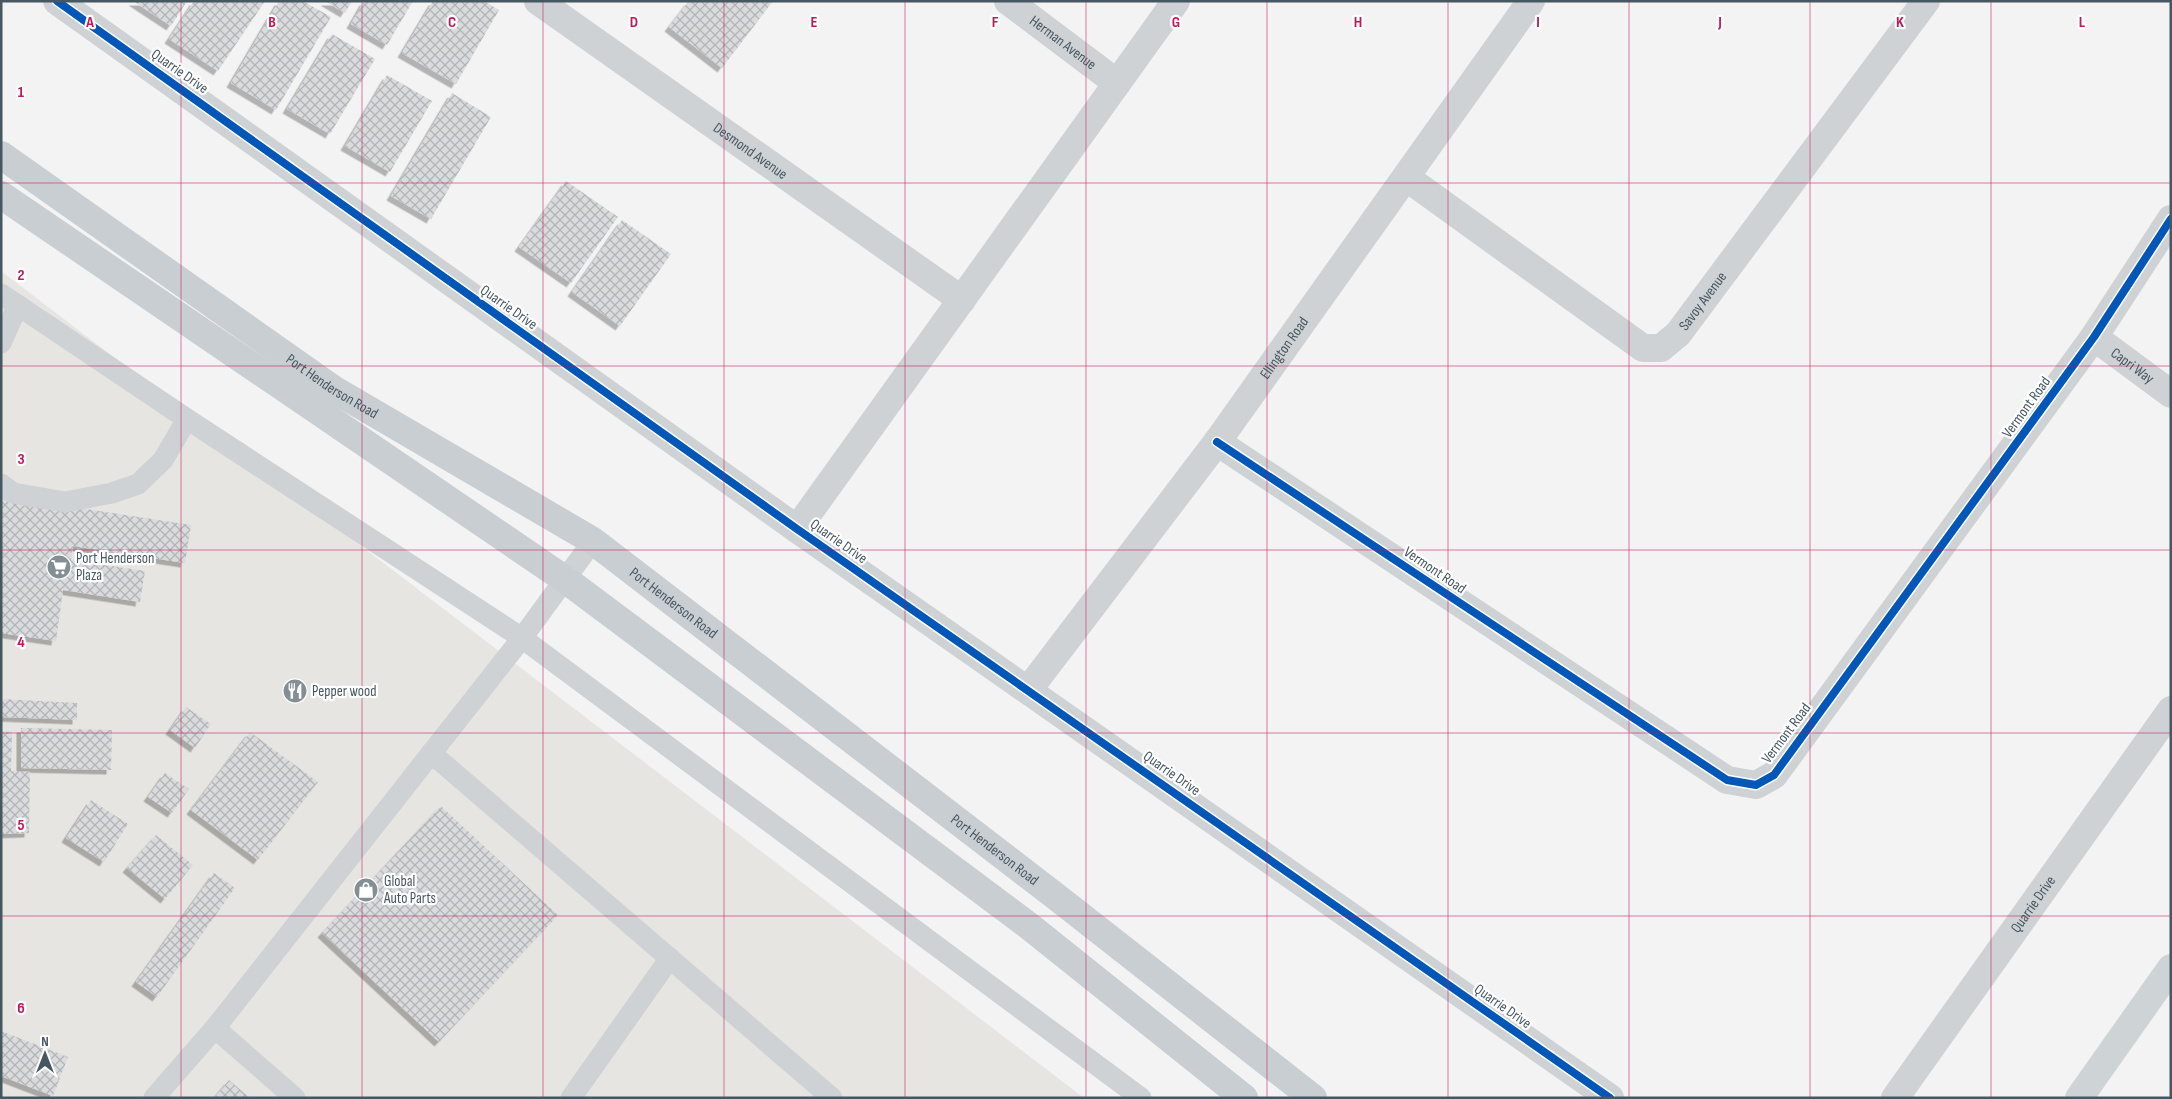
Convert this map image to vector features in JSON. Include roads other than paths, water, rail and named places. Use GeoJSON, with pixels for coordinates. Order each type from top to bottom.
{"type":"FeatureCollection","features":[{"type":"Feature","properties":{"kind":"main road","name":"Port Henderson Road"},"geometry":{"type":"LineString","coordinates":[[1,156],[334,388],[593,541],[1046,888],[1313,1098]]}},
{"type":"Feature","properties":{"kind":"main road","name":"Port Henderson Road"},"geometry":{"type":"LineString","coordinates":[[1,195],[566,580],[1029,926],[1244,1098]]}},
{"type":"Feature","properties":{"kind":"main road"},"geometry":{"type":"LineString","coordinates":[[2079,1098],[2171,968]]}},
{"type":"Feature","properties":{"kind":"street","name":"Quarrie Drive"},"geometry":{"type":"LineString","coordinates":[[57,1],[797,529],[1029,689],[1610,1098]]}},
{"type":"Feature","properties":{"kind":"street","name":"Desmond Avenue"},"geometry":{"type":"LineString","coordinates":[[538,1],[962,300]]}},
{"type":"Feature","properties":{"kind":"street","name":"Herman Avenue"},"geometry":{"type":"LineString","coordinates":[[1008,1],[1117,83]]}},
{"type":"Feature","properties":{"kind":"street"},"geometry":{"type":"LineString","coordinates":[[797,529],[1176,1]]}},
{"type":"Feature","properties":{"kind":"street","name":"Ellington Road"},"geometry":{"type":"LineString","coordinates":[[1029,689],[1217,442],[1407,178],[1531,1]]}},
{"type":"Feature","properties":{"kind":"street","name":"Savoy Avenue"},"geometry":{"type":"LineString","coordinates":[[1407,178],[1643,348],[1661,348],[1678,334],[1926,1]]}},
{"type":"Feature","properties":{"kind":"street","name":"Vermont Road"},"geometry":{"type":"LineString","coordinates":[[1217,442],[1727,780],[1756,785],[1774,774],[2094,337],[2171,219]]}},
{"type":"Feature","properties":{"kind":"street","name":"Capri Way"},"geometry":{"type":"LineString","coordinates":[[2094,337],[2171,394]]}},
{"type":"Feature","properties":{"kind":"street","name":"Quarrie Drive"},"geometry":{"type":"LineString","coordinates":[[1895,1098],[2171,710]]}},
{"type":"Feature","properties":{"kind":"lane"},"geometry":{"type":"LineString","coordinates":[[1,343],[10,300],[187,419],[522,638],[1141,1098]]}},
{"type":"Feature","properties":{"kind":"lane"},"geometry":{"type":"LineString","coordinates":[[1,484],[14,493],[65,502],[112,493],[138,484],[164,460],[187,419]]}},
{"type":"Feature","properties":{"kind":"lane"},"geometry":{"type":"LineString","coordinates":[[154,1098],[215,1028],[522,638],[593,541]]}},
{"type":"Feature","properties":{"kind":"lane"},"geometry":{"type":"LineString","coordinates":[[431,753],[832,1098]]}},
{"type":"Feature","properties":{"kind":"lane"},"geometry":{"type":"LineString","coordinates":[[572,1098],[670,958]]}},
{"type":"Feature","properties":{"kind":"lane"},"geometry":{"type":"LineString","coordinates":[[215,1028],[294,1098]]}},
{"type":"Feature","properties":{"kind":"place","name":"Port Henderson Plaza"},"geometry":{"type":"Point","coordinates":[59,567]}},
{"type":"Feature","properties":{"kind":"place","name":"Pepper wood"},"geometry":{"type":"Point","coordinates":[295,691]}},
{"type":"Feature","properties":{"kind":"place","name":"Global Auto Parts"},"geometry":{"type":"Point","coordinates":[366,890]}}]}
